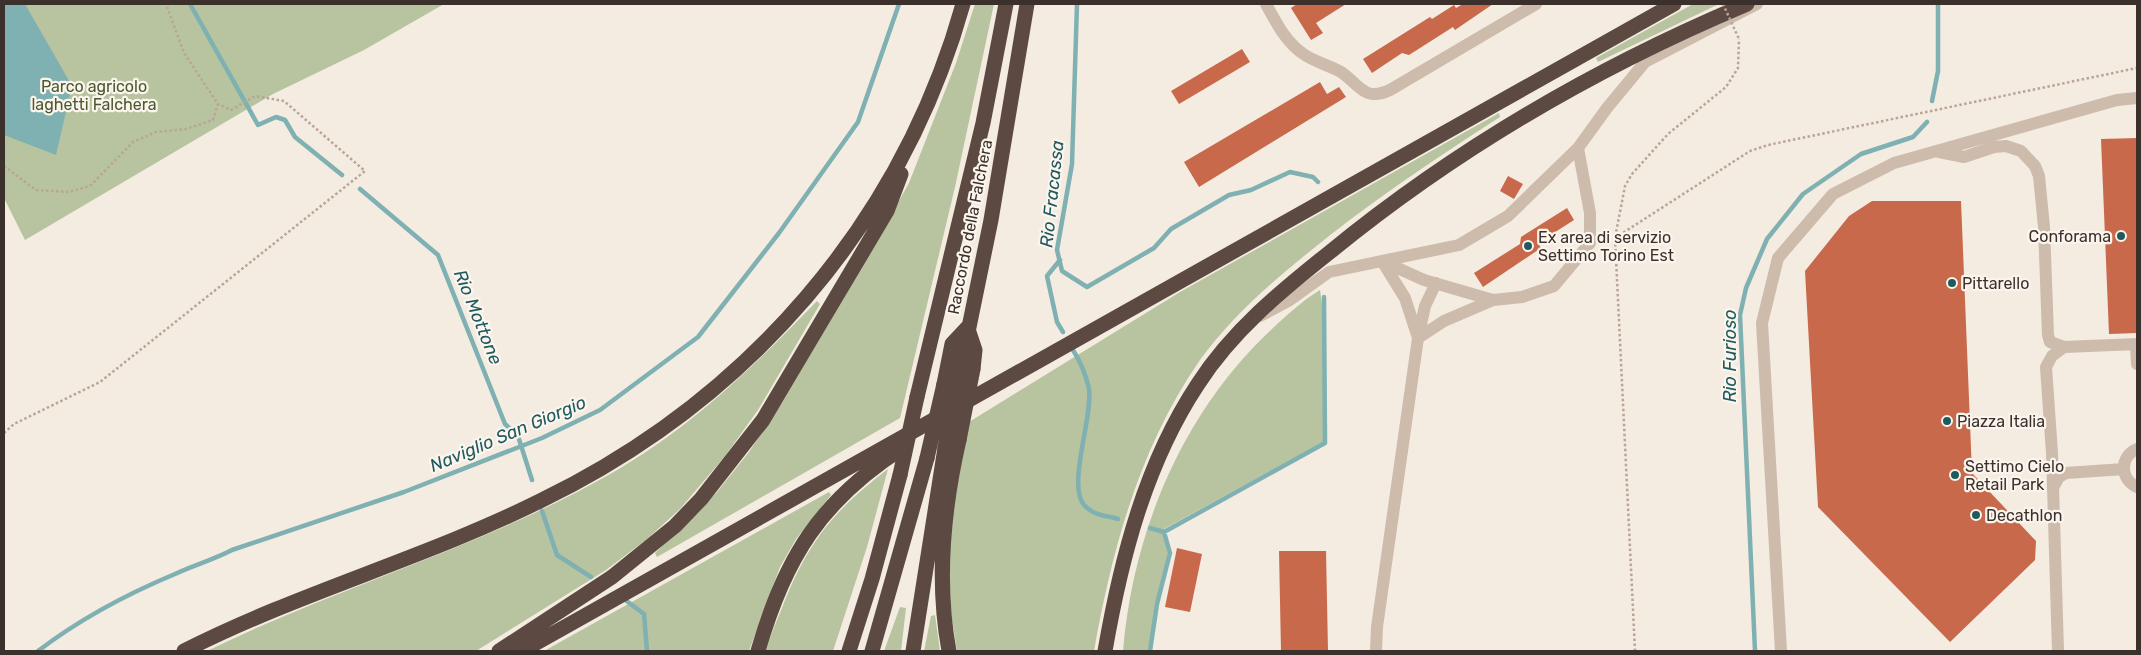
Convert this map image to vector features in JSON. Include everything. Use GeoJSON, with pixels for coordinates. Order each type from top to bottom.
{"type":"FeatureCollection","features":[{"type":"Feature","properties":{"kind":"highway"},"geometry":{"type":"LineString","coordinates":[[499,651],[612,578],[642,555],[675,526],[726,470],[763,420],[887,211],[963,4]]}},
{"type":"Feature","properties":{"kind":"highway","name":"Raccordo della Falchera"},"geometry":{"type":"LineString","coordinates":[[850,651],[900,475],[983,123],[1006,4]]}},
{"type":"Feature","properties":{"kind":"highway","name":"Raccordo della Falchera"},"geometry":{"type":"LineString","coordinates":[[872,651],[928,458],[952,344],[968,327],[993,212],[1027,4]]}},
{"type":"Feature","properties":{"kind":"highway"},"geometry":{"type":"LineString","coordinates":[[522,651],[1674,4]]}},
{"type":"Feature","properties":{"kind":"highway"},"geometry":{"type":"LineString","coordinates":[[1105,650],[1124,559],[1144,492],[1161,453],[1196,386],[1216,358],[1246,323],[1284,288],[1354,232],[1449,164],[1536,109],[1596,76],[1687,30],[1747,4]]}},
{"type":"Feature","properties":{"kind":"highway"},"geometry":{"type":"LineString","coordinates":[[184,651],[271,611],[458,537],[543,500],[610,464],[682,414],[748,359],[809,296],[831,268],[884,189],[904,155],[927,102]]}},
{"type":"Feature","properties":{"kind":"highway"},"geometry":{"type":"LineString","coordinates":[[949,651],[942,599],[941,564],[950,479],[976,350],[968,327]]}},
{"type":"Feature","properties":{"kind":"highway"},"geometry":{"type":"LineString","coordinates":[[913,651],[945,448],[968,327]]}},
{"type":"Feature","properties":{"kind":"highway"},"geometry":{"type":"LineString","coordinates":[[758,651],[780,585],[796,553],[810,531],[840,497],[892,455],[1027,367]]}},
{"type":"Feature","properties":{"kind":"lane"},"geometry":{"type":"LineString","coordinates":[[1266,4],[1279,28],[1303,54],[1340,72],[1362,91],[1376,95],[1390,90],[1536,4]]}},
{"type":"Feature","properties":{"kind":"lane"},"geometry":{"type":"LineString","coordinates":[[1246,323],[1290,300],[1329,272],[1459,245],[1508,216],[1578,148],[1607,108],[1645,62],[1757,4]]}},
{"type":"Feature","properties":{"kind":"lane"},"geometry":{"type":"LineString","coordinates":[[1781,651],[1762,323],[1778,258],[1833,194],[1894,163],[2117,100],[2137,98]]}},
{"type":"Feature","properties":{"kind":"lane"},"geometry":{"type":"LineString","coordinates":[[1937,151],[1964,157],[1994,147],[2006,146],[2021,150],[2035,166],[2039,176],[2044,227],[2048,334],[2050,342],[2064,347],[2136,344],[2137,364]]}},
{"type":"Feature","properties":{"kind":"lane"},"geometry":{"type":"LineString","coordinates":[[1418,338],[1444,320],[1494,300],[1522,297],[1554,286],[1590,243],[1590,213],[1578,148]]}},
{"type":"Feature","properties":{"kind":"lane"},"geometry":{"type":"LineString","coordinates":[[1382,261],[1436,283],[1494,300]]}},
{"type":"Feature","properties":{"kind":"lane"},"geometry":{"type":"LineString","coordinates":[[1382,261],[1405,298],[1418,338]]}},
{"type":"Feature","properties":{"kind":"lane"},"geometry":{"type":"LineString","coordinates":[[1376,651],[1377,627],[1418,338],[1425,306],[1436,283]]}},
{"type":"Feature","properties":{"kind":"lane"},"geometry":{"type":"LineString","coordinates":[[2058,651],[2052,453],[2046,368],[2052,356],[2064,347]]}},
{"type":"Feature","properties":{"kind":"lane"},"geometry":{"type":"LineString","coordinates":[[2137,449],[2125,460],[2124,469],[2127,480],[2137,487]]}},
{"type":"Feature","properties":{"kind":"lane"},"geometry":{"type":"LineString","coordinates":[[2052,453],[2060,469],[2066,473]]}},
{"type":"Feature","properties":{"kind":"lane"},"geometry":{"type":"LineString","coordinates":[[2053,488],[2059,477],[2066,473],[2124,469]]}},
{"type":"Feature","properties":{"kind":"path"},"geometry":{"type":"LineString","coordinates":[[4,433],[14,424],[100,382],[365,171],[284,101],[255,96],[232,110],[218,104],[184,53],[166,4]]}},
{"type":"Feature","properties":{"kind":"path"},"geometry":{"type":"LineString","coordinates":[[1635,651],[1615,238],[1625,186],[1632,174],[1668,134],[1726,87],[1738,68],[1739,38],[1723,4]]}},
{"type":"Feature","properties":{"kind":"path"},"geometry":{"type":"LineString","coordinates":[[1615,238],[1750,151],[1768,145],[2137,68]]}},
{"type":"Feature","properties":{"kind":"path"},"geometry":{"type":"LineString","coordinates":[[4,166],[36,190],[69,192],[90,186],[134,142],[156,132],[186,129],[212,120],[218,104]]}},
{"type":"Feature","properties":{"kind":"green space","name":"Parco agricolo laghetti Falchera"},"geometry":{"type":"Polygon","coordinates":[[[4,4],[444,4],[364,50],[273,94],[25,240],[4,198],[4,4]]]}},
{"type":"Feature","properties":{"kind":"green space"},"geometry":{"type":"Polygon","coordinates":[[[975,4],[994,4],[955,187],[900,418],[657,557],[655,553],[717,492],[749,452],[783,401],[847,293],[909,183],[956,63],[975,4]]]}},
{"type":"Feature","properties":{"kind":"green space"},"geometry":{"type":"Polygon","coordinates":[[[1693,4],[1719,4],[1598,62],[1596,58],[1693,4]]]}},
{"type":"Feature","properties":{"kind":"green space"},"geometry":{"type":"Polygon","coordinates":[[[1499,113],[1500,117],[1400,184],[1304,256],[1249,305],[1211,345],[1179,393],[1145,463],[1120,537],[1101,613],[1094,651],[957,651],[950,606],[950,524],[969,422],[1180,292],[1499,113]]]}},
{"type":"Feature","properties":{"kind":"green space"},"geometry":{"type":"Polygon","coordinates":[[[1320,290],[1323,310],[1323,442],[1164,529],[1163,533],[1168,552],[1151,651],[1123,651],[1129,606],[1138,562],[1151,518],[1168,476],[1189,435],[1213,397],[1241,361],[1284,318],[1320,290]]]}},
{"type":"Feature","properties":{"kind":"green space"},"geometry":{"type":"Polygon","coordinates":[[[817,301],[820,304],[758,410],[725,456],[680,509],[647,539],[606,570],[476,651],[207,651],[308,606],[513,523],[612,473],[641,455],[695,416],[770,349],[817,301]]]}},
{"type":"Feature","properties":{"kind":"green space"},"geometry":{"type":"Polygon","coordinates":[[[888,469],[867,547],[833,651],[766,651],[791,585],[812,547],[837,514],[888,469]]]}},
{"type":"Feature","properties":{"kind":"green space"},"geometry":{"type":"Polygon","coordinates":[[[829,492],[831,495],[796,539],[780,567],[749,651],[544,651],[829,492]]]}},
{"type":"Feature","properties":{"kind":"green space"},"geometry":{"type":"Polygon","coordinates":[[[900,607],[906,608],[901,651],[884,651],[900,607]]]}},
{"type":"Feature","properties":{"kind":"green space"},"geometry":{"type":"Polygon","coordinates":[[[935,615],[940,651],[924,651],[931,616],[935,615]]]}},
{"type":"Feature","properties":{"kind":"water"},"geometry":{"type":"Polygon","coordinates":[[[4,4],[25,4],[72,86],[56,155],[4,135],[4,4]]]}},
{"type":"Feature","properties":{"kind":"building"},"geometry":{"type":"Polygon","coordinates":[[[1297,4],[1346,4],[1316,23],[1323,33],[1311,40],[1291,8],[1297,4]]]}},
{"type":"Feature","properties":{"kind":"building"},"geometry":{"type":"Polygon","coordinates":[[[1463,4],[1493,4],[1455,30],[1453,27],[1409,55],[1402,53],[1372,73],[1363,59],[1430,17],[1432,19],[1454,5],[1456,8],[1463,4]]]}},
{"type":"Feature","properties":{"kind":"building"},"geometry":{"type":"Polygon","coordinates":[[[1242,49],[1250,62],[1179,104],[1171,91],[1242,49]]]}},
{"type":"Feature","properties":{"kind":"building"},"geometry":{"type":"Polygon","coordinates":[[[1320,82],[1327,94],[1339,87],[1346,97],[1199,187],[1184,162],[1320,82]]]}},
{"type":"Feature","properties":{"kind":"building","name":"Conforama"},"geometry":{"type":"Polygon","coordinates":[[[2137,138],[2137,333],[2109,334],[2101,139],[2137,138]]]}},
{"type":"Feature","properties":{"kind":"building"},"geometry":{"type":"Polygon","coordinates":[[[1508,176],[1523,184],[1514,199],[1500,191],[1508,176]]]}},
{"type":"Feature","properties":{"kind":"building"},"geometry":{"type":"Polygon","coordinates":[[[1872,201],[1961,201],[1972,473],[2036,541],[2035,560],[1950,642],[1818,507],[1805,271],[1849,216],[1872,201]]]}},
{"type":"Feature","properties":{"kind":"building","name":"Ex area di servizio Settimo Torino Est"},"geometry":{"type":"Polygon","coordinates":[[[1567,208],[1574,220],[1538,243],[1541,248],[1483,287],[1474,273],[1520,244],[1521,237],[1567,208]]]}},
{"type":"Feature","properties":{"kind":"building"},"geometry":{"type":"Polygon","coordinates":[[[1177,548],[1202,554],[1190,612],[1165,607],[1177,548]]]}},
{"type":"Feature","properties":{"kind":"building"},"geometry":{"type":"Polygon","coordinates":[[[1279,551],[1326,551],[1328,651],[1281,651],[1279,551]]]}},
{"type":"Feature","properties":{"kind":"waterway","name":"Rio Mottone"},"geometry":{"type":"LineString","coordinates":[[190,4],[258,125],[276,117],[285,120],[295,137],[342,175]]}},
{"type":"Feature","properties":{"kind":"waterway","name":"Naviglio San Giorgio"},"geometry":{"type":"LineString","coordinates":[[38,651],[70,628],[104,608],[182,571],[232,550],[404,492],[542,438],[600,410],[698,337],[779,233],[858,122],[899,4]]}},
{"type":"Feature","properties":{"kind":"waterway","name":"Rio Fracassa"},"geometry":{"type":"LineString","coordinates":[[1077,4],[1072,164],[1057,250],[1062,271],[1087,287],[1154,248],[1171,229],[1229,195],[1251,190],[1290,172],[1313,177],[1318,182]]}},
{"type":"Feature","properties":{"kind":"waterway","name":"Rio Furioso"},"geometry":{"type":"LineString","coordinates":[[1932,101],[1938,71],[1938,4]]}},
{"type":"Feature","properties":{"kind":"waterway","name":"Rio Furioso"},"geometry":{"type":"LineString","coordinates":[[1755,651],[1740,315],[1746,288],[1767,239],[1803,194],[1861,154],[1913,137],[1927,122]]}},
{"type":"Feature","properties":{"kind":"waterway","name":"Rio Mottone"},"geometry":{"type":"LineString","coordinates":[[360,189],[438,255],[505,424],[518,436],[532,480]]}},
{"type":"Feature","properties":{"kind":"waterway"},"geometry":{"type":"LineString","coordinates":[[1060,260],[1047,276],[1057,322],[1063,332]]}},
{"type":"Feature","properties":{"kind":"waterway","name":"Rio Fracassa"},"geometry":{"type":"LineString","coordinates":[[1164,532],[1325,443],[1324,297]]}},
{"type":"Feature","properties":{"kind":"waterway"},"geometry":{"type":"LineString","coordinates":[[1073,350],[1089,389],[1088,416],[1079,467],[1079,495],[1088,509],[1100,515],[1118,519]]}},
{"type":"Feature","properties":{"kind":"waterway","name":"Rio Mottone"},"geometry":{"type":"LineString","coordinates":[[542,511],[557,555],[591,577]]}},
{"type":"Feature","properties":{"kind":"waterway"},"geometry":{"type":"LineString","coordinates":[[1150,528],[1164,532],[1170,553],[1157,604],[1150,651]]}},
{"type":"Feature","properties":{"kind":"waterway","name":"Rio Mottone"},"geometry":{"type":"LineString","coordinates":[[624,599],[644,614],[647,651]]}},
{"type":"Feature","properties":{"kind":"place","name":"Conforama"},"geometry":{"type":"Point","coordinates":[2121,236]}},
{"type":"Feature","properties":{"kind":"place","name":"Ex area di servizio Settimo Torino Est"},"geometry":{"type":"Point","coordinates":[1528,246]}},
{"type":"Feature","properties":{"kind":"place","name":"Pittarello"},"geometry":{"type":"Point","coordinates":[1952,283]}},
{"type":"Feature","properties":{"kind":"place","name":"Piazza Italia"},"geometry":{"type":"Point","coordinates":[1947,421]}},
{"type":"Feature","properties":{"kind":"place","name":"Settimo Cielo Retail Park"},"geometry":{"type":"Point","coordinates":[1955,475]}},
{"type":"Feature","properties":{"kind":"place","name":"Decathlon"},"geometry":{"type":"Point","coordinates":[1976,515]}}]}
